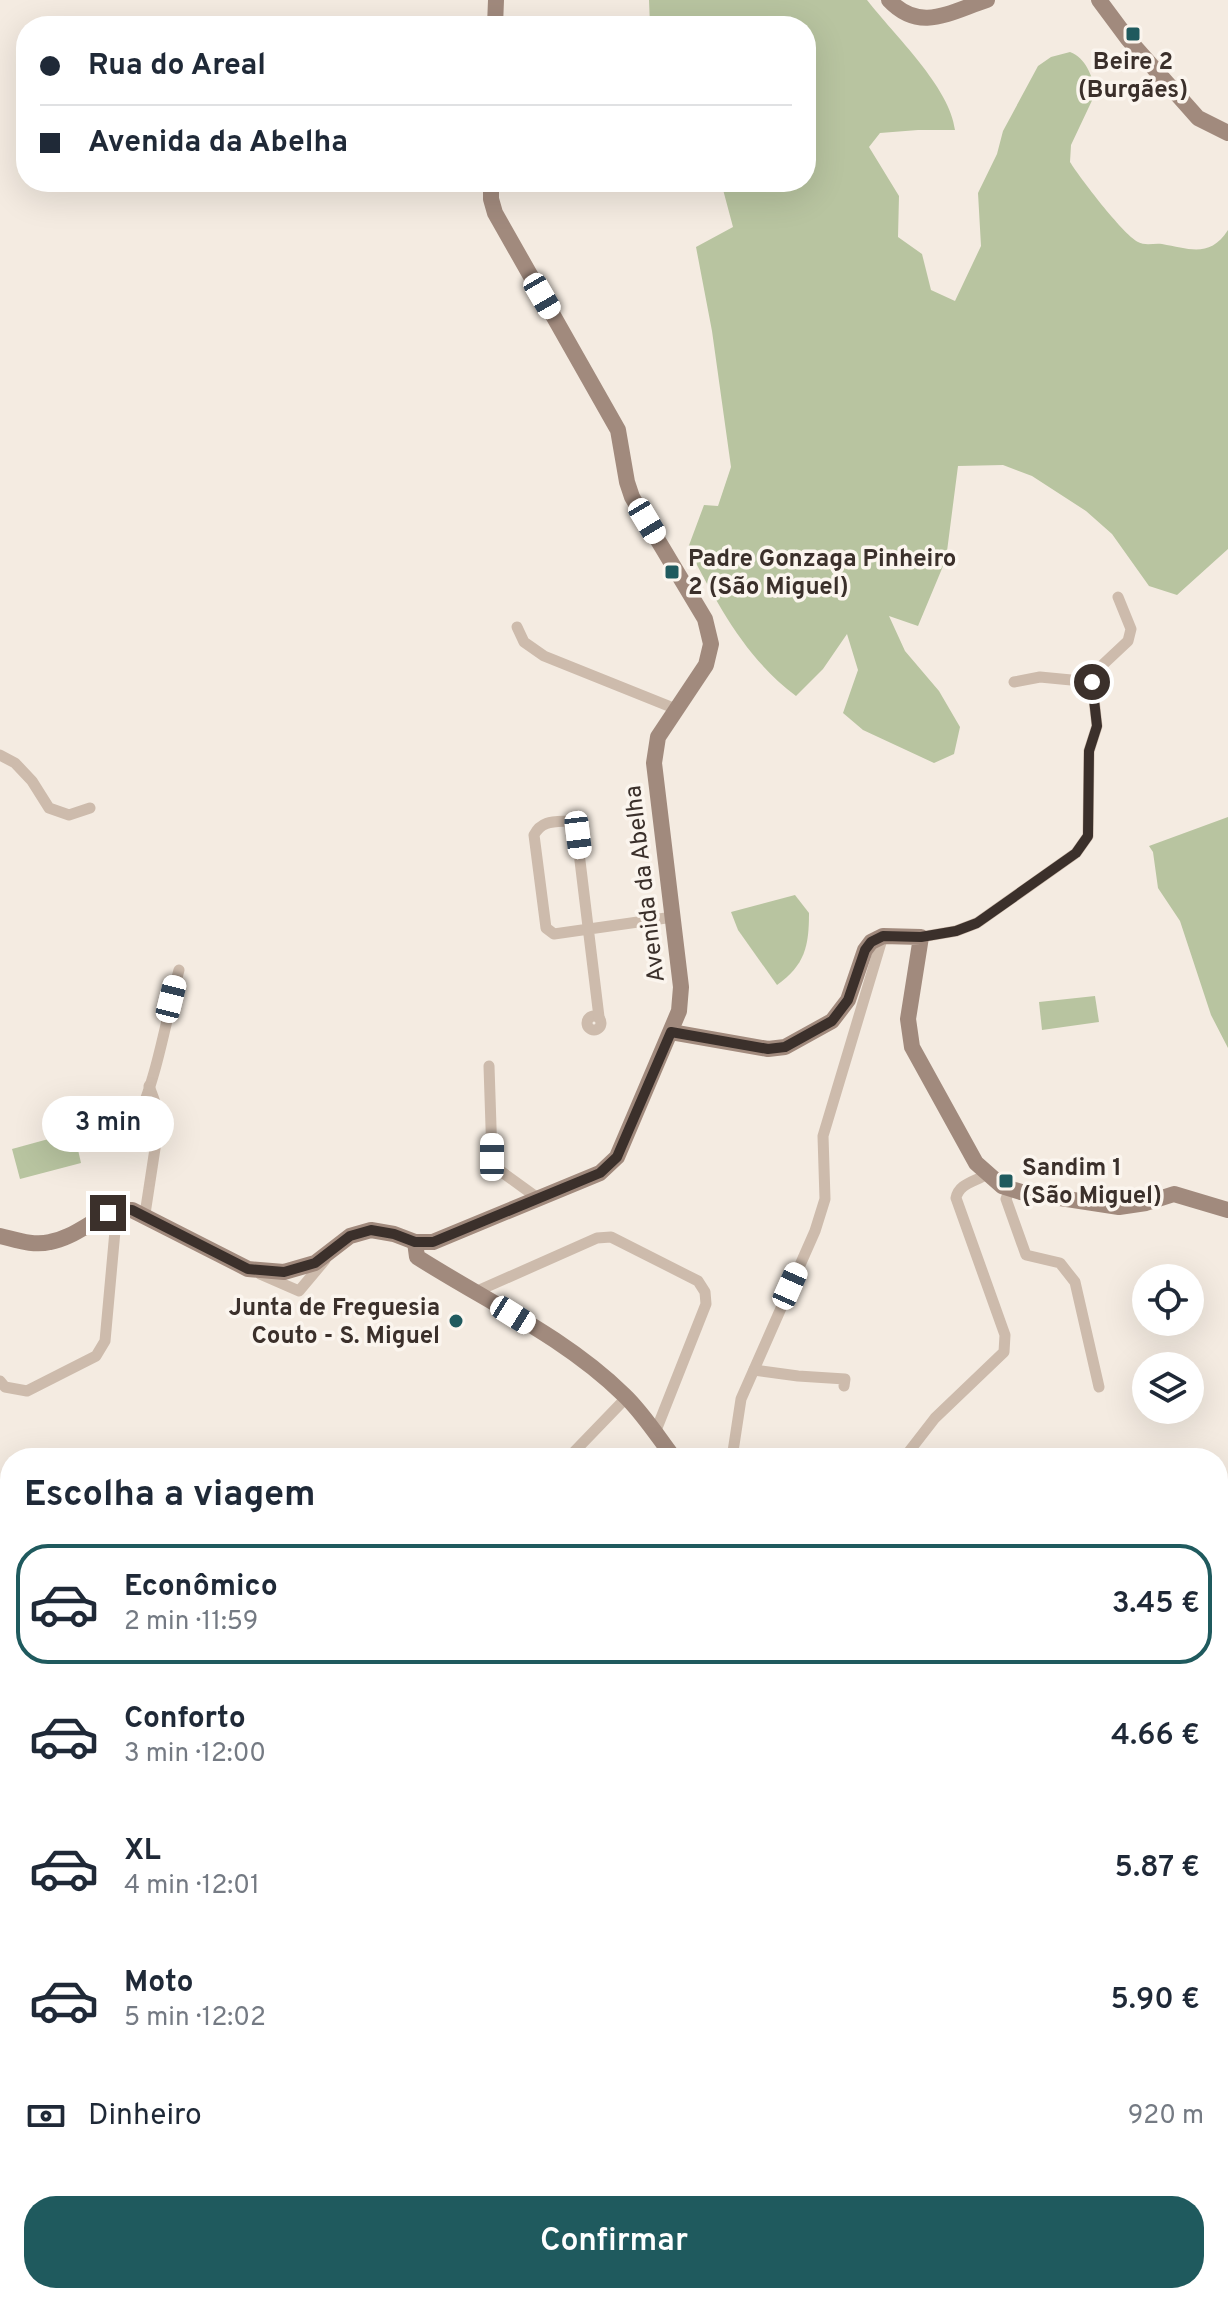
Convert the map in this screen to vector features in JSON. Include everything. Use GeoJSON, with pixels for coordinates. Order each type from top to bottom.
{"type":"FeatureCollection","features":[{"type":"Feature","properties":{"kind":"main road"},"geometry":{"type":"LineString","coordinates":[[889,0],[899,11],[913,18],[928,19],[987,0]]}},
{"type":"Feature","properties":{"kind":"main road"},"geometry":{"type":"LineString","coordinates":[[1099,0],[1128,39],[1198,118],[1228,133]]}},
{"type":"Feature","properties":{"kind":"main road","name":"Avenida da Abelha"},"geometry":{"type":"LineString","coordinates":[[117,1209],[145,1214],[248,1269],[284,1272],[315,1263],[350,1236],[371,1230],[415,1242],[433,1242],[600,1173],[617,1157],[679,1011],[681,987],[654,763],[658,737],[706,665],[711,644],[705,619],[632,497],[618,430],[495,213],[491,192]]}},
{"type":"Feature","properties":{"kind":"main road"},"geometry":{"type":"LineString","coordinates":[[671,1032],[768,1049],[785,1047],[832,1021],[848,1000],[865,950],[871,942],[883,936],[921,937],[908,1019],[912,1047],[976,1163],[987,1174],[1010,1189],[1119,1207],[1174,1194],[1228,1210]]}},
{"type":"Feature","properties":{"kind":"main road"},"geometry":{"type":"LineString","coordinates":[[0,1236],[33,1244],[54,1242],[117,1209]]}},
{"type":"Feature","properties":{"kind":"main road"},"geometry":{"type":"LineString","coordinates":[[415,1242],[417,1257],[589,1366],[627,1397],[666,1448]]}},
{"type":"Feature","properties":{"kind":"main road"},"geometry":{"type":"LineString","coordinates":[[433,1242],[439,1271]]}},
{"type":"Feature","properties":{"kind":"street"},"geometry":{"type":"LineString","coordinates":[[921,937],[956,931],[977,923],[1076,853],[1088,836],[1089,751],[1097,726],[1092,682],[1096,671],[1128,641],[1131,629],[1118,597]]}},
{"type":"Feature","properties":{"kind":"street"},"geometry":{"type":"LineString","coordinates":[[517,627],[524,642],[544,656],[676,709]]}},
{"type":"Feature","properties":{"kind":"street"},"geometry":{"type":"LineString","coordinates":[[1014,682],[1040,677],[1092,682]]}},
{"type":"Feature","properties":{"kind":"street"},"geometry":{"type":"LineString","coordinates":[[0,755],[15,763],[32,781],[49,808],[69,815],[90,808]]}},
{"type":"Feature","properties":{"kind":"street"},"geometry":{"type":"LineString","coordinates":[[599,1017],[590,929],[576,828],[570,821],[544,823],[534,835],[546,928],[554,934],[590,929],[673,917]]}},
{"type":"Feature","properties":{"kind":"street"},"geometry":{"type":"LineString","coordinates":[[734,1448],[741,1399],[815,1231],[825,1199],[823,1136],[883,936]]}},
{"type":"Feature","properties":{"kind":"street"},"geometry":{"type":"LineString","coordinates":[[102,1131],[106,1146],[121,1137],[135,1122],[149,1086],[179,970]]}},
{"type":"Feature","properties":{"kind":"street"},"geometry":{"type":"LineString","coordinates":[[489,1066],[492,1157],[495,1167],[539,1199]]}},
{"type":"Feature","properties":{"kind":"street"},"geometry":{"type":"LineString","coordinates":[[145,1214],[160,1116],[149,1086]]}},
{"type":"Feature","properties":{"kind":"street"},"geometry":{"type":"LineString","coordinates":[[912,1448],[935,1418],[1004,1352],[1005,1335],[956,1198],[958,1190],[964,1185],[987,1174]]}},
{"type":"Feature","properties":{"kind":"street"},"geometry":{"type":"LineString","coordinates":[[1010,1189],[1006,1199],[1026,1255],[1060,1263],[1075,1282],[1099,1387]]}},
{"type":"Feature","properties":{"kind":"street"},"geometry":{"type":"LineString","coordinates":[[0,1381],[5,1387],[27,1391],[96,1356],[105,1341],[117,1209]]}},
{"type":"Feature","properties":{"kind":"street"},"geometry":{"type":"LineString","coordinates":[[475,1292],[597,1238],[611,1237],[698,1281],[705,1292],[706,1304],[655,1433]]}},
{"type":"Feature","properties":{"kind":"street"},"geometry":{"type":"LineString","coordinates":[[754,1370],[845,1379],[844,1386]]}},
{"type":"Feature","properties":{"kind":"street"},"geometry":{"type":"LineString","coordinates":[[577,1448],[627,1397]]}},
{"type":"Feature","properties":{"kind":"green space"},"geometry":{"type":"Polygon","coordinates":[[[649,0],[867,0],[932,79],[951,114],[955,130],[880,133],[869,147],[899,196],[898,237],[922,254],[931,290],[955,301],[981,246],[978,193],[997,154],[1003,131],[1038,66],[1051,57],[1070,52],[1084,63],[1096,92],[1071,145],[1070,162],[1112,217],[1141,243],[1190,249],[1214,245],[1228,230],[1228,549],[1177,595],[1149,586],[1112,534],[1086,511],[1032,476],[1003,465],[958,466],[946,559],[918,626],[889,616],[905,651],[939,691],[960,727],[954,754],[934,763],[863,730],[843,713],[858,670],[847,634],[823,669],[796,696],[778,681],[734,628],[688,548],[704,505],[718,506],[731,467],[712,331],[696,247],[733,227],[724,192],[816,192],[816,16],[650,16],[649,0]]]}},
{"type":"Feature","properties":{"kind":"green space"},"geometry":{"type":"Polygon","coordinates":[[[1228,817],[1228,1048],[1211,1015],[1180,921],[1158,888],[1153,852],[1149,846],[1228,817]]]}},
{"type":"Feature","properties":{"kind":"green space"},"geometry":{"type":"Polygon","coordinates":[[[795,895],[809,913],[806,945],[794,970],[777,985],[738,930],[731,912],[795,895]]]}},
{"type":"Feature","properties":{"kind":"green space"},"geometry":{"type":"Polygon","coordinates":[[[1095,996],[1099,1022],[1042,1030],[1039,1002],[1095,996]]]}},
{"type":"Feature","properties":{"kind":"green space"},"geometry":{"type":"Polygon","coordinates":[[[74,1132],[81,1163],[20,1179],[12,1149],[74,1132]]]}},
{"type":"Feature","properties":{"kind":"place","name":"Beire 2 (Burgães)"},"geometry":{"type":"Point","coordinates":[1133,34]}},
{"type":"Feature","properties":{"kind":"place","name":"Padre Gonzaga Pinheiro 2 (São Miguel)"},"geometry":{"type":"Point","coordinates":[672,572]}},
{"type":"Feature","properties":{"kind":"place","name":"Sandim 1 (São Miguel)"},"geometry":{"type":"Point","coordinates":[1006,1181]}},
{"type":"Feature","properties":{"kind":"place","name":"Junta de Freguesia Couto - S. Miguel"},"geometry":{"type":"Point","coordinates":[456,1321]}},
{"type":"Feature","properties":{"kind":"route"},"geometry":{"type":"LineString","coordinates":[[108,1213],[117,1209],[145,1214],[248,1269],[284,1272],[315,1263],[350,1236],[371,1230],[415,1242],[433,1242],[600,1173],[617,1157],[671,1032],[768,1049],[785,1047],[832,1021],[848,1000],[865,950],[871,942],[883,936],[921,937],[956,931],[977,923],[1076,853],[1088,836],[1089,751],[1097,726],[1092,682]]}}]}
